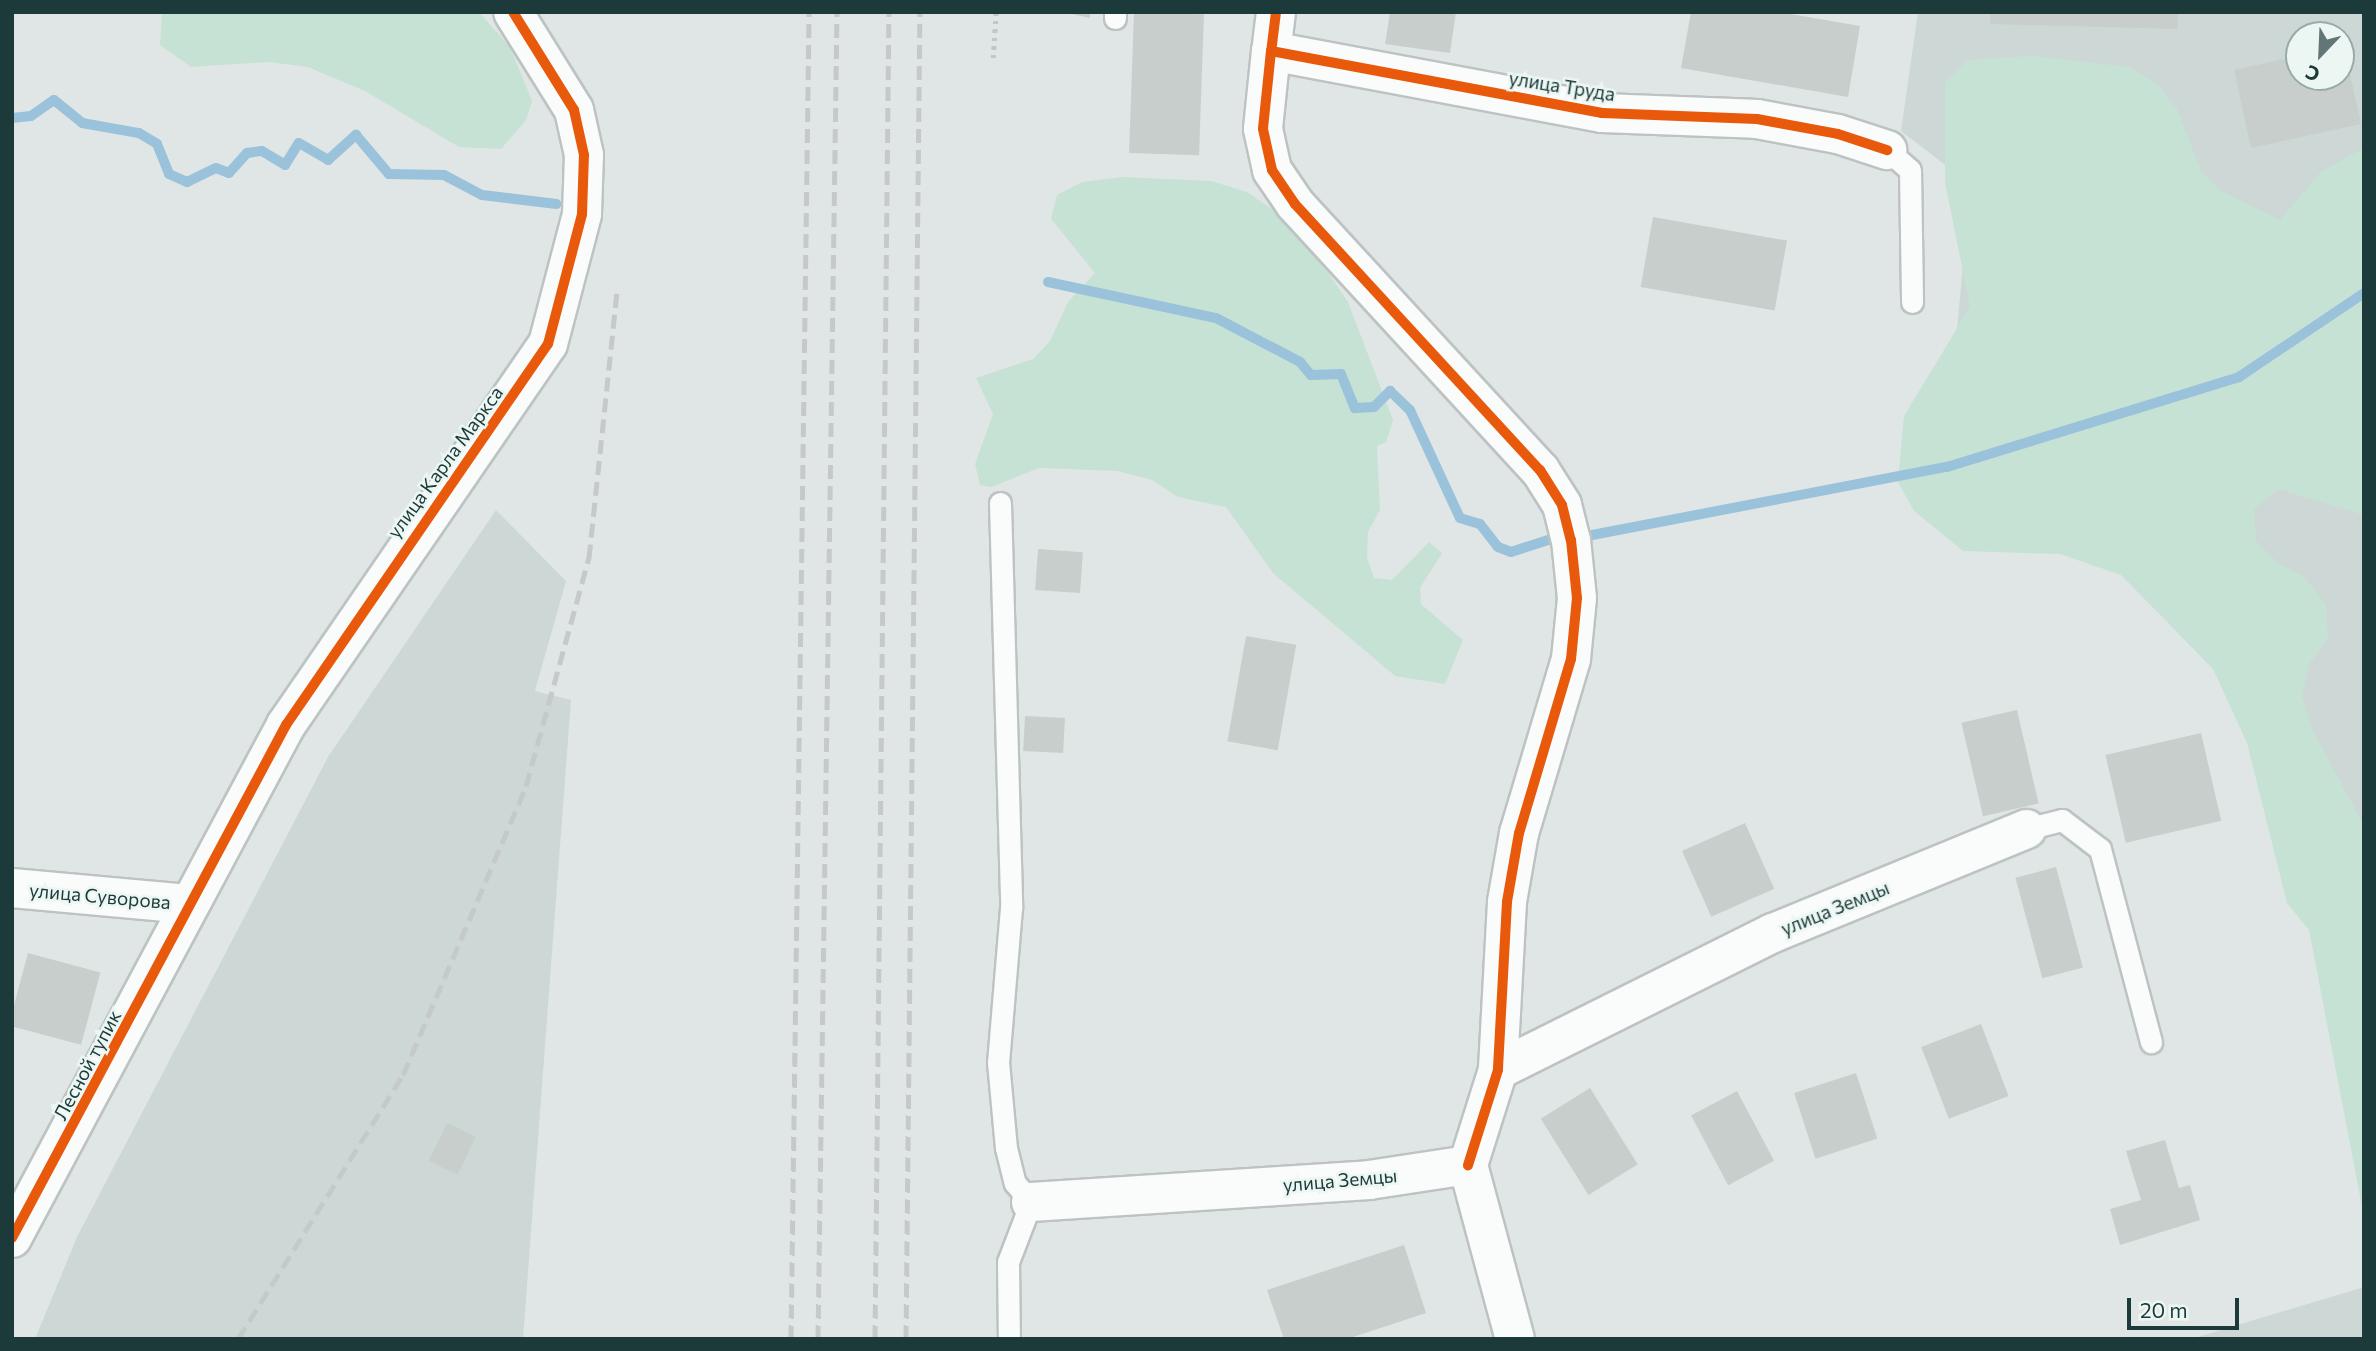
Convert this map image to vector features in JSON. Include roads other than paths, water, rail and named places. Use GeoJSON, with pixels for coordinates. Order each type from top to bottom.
{"type":"FeatureCollection","features":[{"type":"Feature","properties":{"kind":"street","name":"улица Карла Маркса"},"geometry":{"type":"LineString","coordinates":[[187,904],[286,725],[548,344],[582,214],[584,155],[574,110],[513,12]]}},
{"type":"Feature","properties":{"kind":"street"},"geometry":{"type":"LineString","coordinates":[[1276,12],[1263,129],[1272,170],[1295,204],[1540,470],[1562,505],[1571,540],[1574,637],[1517,844],[1507,902],[1497,1070],[1468,1165],[1509,1336]]}},
{"type":"Feature","properties":{"kind":"street","name":"улица Труда"},"geometry":{"type":"LineString","coordinates":[[1271,51],[1602,113],[1757,120],[1838,134],[1887,150]]}},
{"type":"Feature","properties":{"kind":"street","name":"улица Земцы"},"geometry":{"type":"LineString","coordinates":[[1497,1070],[1773,933],[2026,830]]}},
{"type":"Feature","properties":{"kind":"street","name":"улица Суворова"},"geometry":{"type":"LineString","coordinates":[[12,888],[187,904]]}},
{"type":"Feature","properties":{"kind":"street","name":"Лесной тупик"},"geometry":{"type":"LineString","coordinates":[[12,1238],[101,1080],[187,904]]}},
{"type":"Feature","properties":{"kind":"street","name":"улица Земцы"},"geometry":{"type":"LineString","coordinates":[[1031,1202],[1368,1180],[1468,1165]]}},
{"type":"Feature","properties":{"kind":"lane"},"geometry":{"type":"LineString","coordinates":[[1887,150],[1910,170],[1912,302]]}},
{"type":"Feature","properties":{"kind":"lane"},"geometry":{"type":"LineString","coordinates":[[1000,503],[1011,908],[998,1062],[1006,1148],[1015,1183],[1031,1202],[1008,1262],[1009,1339]]}},
{"type":"Feature","properties":{"kind":"lane"},"geometry":{"type":"LineString","coordinates":[[2026,830],[2062,820],[2100,849],[2151,1042]]}},
{"type":"Feature","properties":{"kind":"waterway"},"geometry":{"type":"LineString","coordinates":[[12,118],[31,116],[54,100],[82,123],[139,133],[157,144],[169,174],[187,182],[216,168],[229,173],[247,153],[262,151],[285,165],[299,143],[328,160],[356,135],[389,174],[444,175],[482,195],[556,204]]}},
{"type":"Feature","properties":{"kind":"waterway"},"geometry":{"type":"LineString","coordinates":[[1048,282],[1216,318],[1300,362],[1311,375],[1341,374],[1355,408],[1374,407],[1390,391],[1410,410],[1460,518],[1480,524],[1498,547],[1511,552],[1549,540]]}},
{"type":"Feature","properties":{"kind":"waterway"},"geometry":{"type":"LineString","coordinates":[[1587,536],[1947,467],[2239,377],[2364,293]]}},
{"type":"Feature","properties":{"kind":"railway"},"geometry":{"type":"LineString","coordinates":[[791,1339],[809,12]]}},
{"type":"Feature","properties":{"kind":"railway"},"geometry":{"type":"LineString","coordinates":[[818,1339],[837,12]]}},
{"type":"Feature","properties":{"kind":"railway"},"geometry":{"type":"LineString","coordinates":[[875,1339],[889,12]]}},
{"type":"Feature","properties":{"kind":"railway"},"geometry":{"type":"LineString","coordinates":[[906,1339],[920,12]]}},
{"type":"Feature","properties":{"kind":"railway"},"geometry":{"type":"LineString","coordinates":[[238,1339],[403,1075],[526,786],[589,558],[617,291]]}}]}
